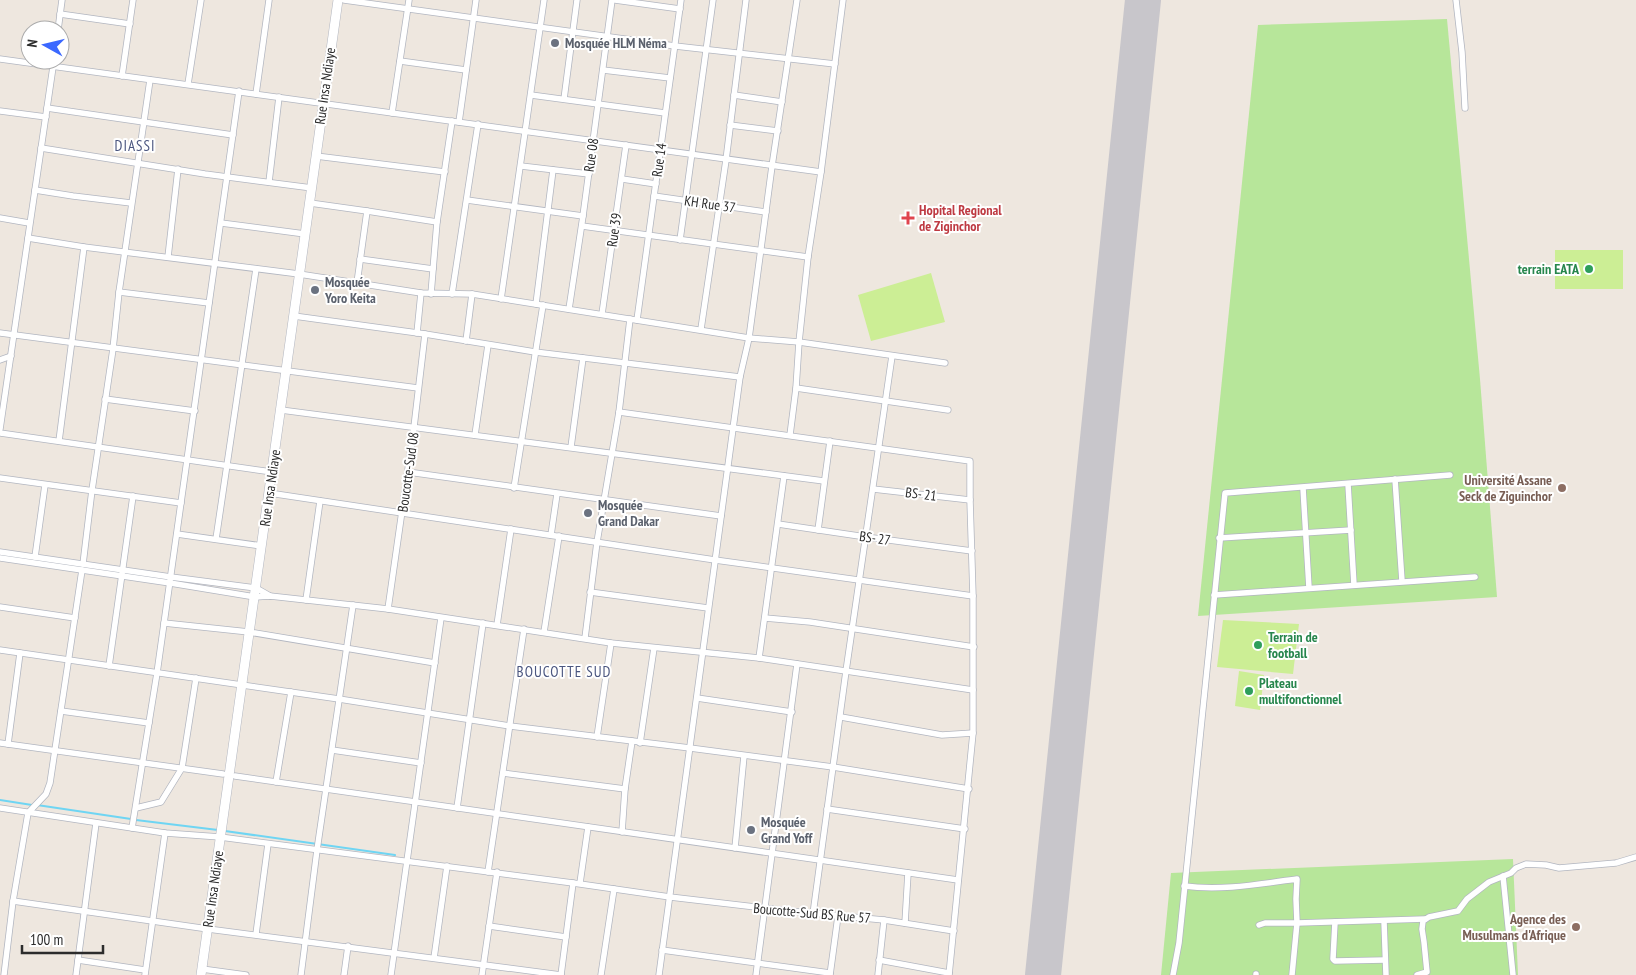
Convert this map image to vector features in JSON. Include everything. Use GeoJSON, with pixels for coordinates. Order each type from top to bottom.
{"type":"FeatureCollection","features":[{"type":"Feature","properties":{"kind":"main road","name":"Rue Insa Ndiaye"},"geometry":{"type":"LineString","coordinates":[[201,972],[338,0]]}},
{"type":"Feature","properties":{"kind":"street"},"geometry":{"type":"LineString","coordinates":[[59,20],[62,0]]}},
{"type":"Feature","properties":{"kind":"street"},"geometry":{"type":"LineString","coordinates":[[122,76],[133,0]]}},
{"type":"Feature","properties":{"kind":"street"},"geometry":{"type":"LineString","coordinates":[[188,84],[201,0]]}},
{"type":"Feature","properties":{"kind":"street"},"geometry":{"type":"LineString","coordinates":[[256,94],[269,0]]}},
{"type":"Feature","properties":{"kind":"street"},"geometry":{"type":"LineString","coordinates":[[344,0],[675,46],[835,64]]}},
{"type":"Feature","properties":{"kind":"street"},"geometry":{"type":"LineString","coordinates":[[392,113],[410,0]]}},
{"type":"Feature","properties":{"kind":"street"},"geometry":{"type":"LineString","coordinates":[[459,122],[476,0]]}},
{"type":"Feature","properties":{"kind":"street"},"geometry":{"type":"LineString","coordinates":[[501,299],[544,0]]}},
{"type":"Feature","properties":{"kind":"street"},"geometry":{"type":"LineString","coordinates":[[564,99],[577,0]]}},
{"type":"Feature","properties":{"kind":"street"},"geometry":{"type":"LineString","coordinates":[[613,0],[680,9]]}},
{"type":"Feature","properties":{"kind":"street","name":"Rue 08"},"geometry":{"type":"LineString","coordinates":[[569,309],[613,0]]}},
{"type":"Feature","properties":{"kind":"street","name":"Rue 14"},"geometry":{"type":"LineString","coordinates":[[585,638],[597,542],[624,362],[656,184],[681,0]]}},
{"type":"Feature","properties":{"kind":"street"},"geometry":{"type":"LineString","coordinates":[[680,240],[713,0]]}},
{"type":"Feature","properties":{"kind":"street"},"geometry":{"type":"LineString","coordinates":[[701,329],[720,206],[746,0]]}},
{"type":"Feature","properties":{"kind":"street"},"geometry":{"type":"LineString","coordinates":[[659,975],[740,377],[749,338],[797,0]]}},
{"type":"Feature","properties":{"kind":"street"},"geometry":{"type":"LineString","coordinates":[[790,435],[808,257],[843,0]]}},
{"type":"Feature","properties":{"kind":"street"},"geometry":{"type":"LineString","coordinates":[[1456,0],[1465,108]]}},
{"type":"Feature","properties":{"kind":"street"},"geometry":{"type":"LineString","coordinates":[[60,14],[130,24]]}},
{"type":"Feature","properties":{"kind":"street"},"geometry":{"type":"LineString","coordinates":[[0,59],[20,61]]}},
{"type":"Feature","properties":{"kind":"street"},"geometry":{"type":"LineString","coordinates":[[400,61],[466,70]]}},
{"type":"Feature","properties":{"kind":"street"},"geometry":{"type":"LineString","coordinates":[[70,66],[150,80],[821,172]]}},
{"type":"Feature","properties":{"kind":"street"},"geometry":{"type":"LineString","coordinates":[[0,429],[52,70]]}},
{"type":"Feature","properties":{"kind":"street"},"geometry":{"type":"LineString","coordinates":[[603,70],[670,78]]}},
{"type":"Feature","properties":{"kind":"street"},"geometry":{"type":"LineString","coordinates":[[4,975],[13,901],[28,813],[48,790],[61,711],[113,349],[131,203],[150,80]]}},
{"type":"Feature","properties":{"kind":"street"},"geometry":{"type":"LineString","coordinates":[[132,828],[144,763],[222,223],[239,92]]}},
{"type":"Feature","properties":{"kind":"street"},"geometry":{"type":"LineString","coordinates":[[531,95],[665,114]]}},
{"type":"Feature","properties":{"kind":"street"},"geometry":{"type":"LineString","coordinates":[[734,96],[782,102]]}},
{"type":"Feature","properties":{"kind":"street"},"geometry":{"type":"LineString","coordinates":[[269,182],[279,97]]}},
{"type":"Feature","properties":{"kind":"street"},"geometry":{"type":"LineString","coordinates":[[47,108],[144,124],[233,135]]}},
{"type":"Feature","properties":{"kind":"street"},"geometry":{"type":"LineString","coordinates":[[0,111],[46,117]]}},
{"type":"Feature","properties":{"kind":"street"},"geometry":{"type":"LineString","coordinates":[[430,294],[437,222],[452,121]]}},
{"type":"Feature","properties":{"kind":"street"},"geometry":{"type":"LineString","coordinates":[[452,294],[478,124]]}},
{"type":"Feature","properties":{"kind":"street"},"geometry":{"type":"LineString","coordinates":[[730,125],[778,131]]}},
{"type":"Feature","properties":{"kind":"street","name":"Rue 39"},"geometry":{"type":"LineString","coordinates":[[602,314],[626,145]]}},
{"type":"Feature","properties":{"kind":"street"},"geometry":{"type":"LineString","coordinates":[[41,148],[312,188]]}},
{"type":"Feature","properties":{"kind":"street"},"geometry":{"type":"LineString","coordinates":[[316,156],[445,172]]}},
{"type":"Feature","properties":{"kind":"street"},"geometry":{"type":"LineString","coordinates":[[521,166],[589,174]]}},
{"type":"Feature","properties":{"kind":"street"},"geometry":{"type":"LineString","coordinates":[[168,256],[178,169]]}},
{"type":"Feature","properties":{"kind":"street"},"geometry":{"type":"LineString","coordinates":[[536,304],[553,170]]}},
{"type":"Feature","properties":{"kind":"street"},"geometry":{"type":"LineString","coordinates":[[622,179],[656,184]]}},
{"type":"Feature","properties":{"kind":"street"},"geometry":{"type":"LineString","coordinates":[[34,190],[131,203]]}},
{"type":"Feature","properties":{"kind":"street","name":"KH Rue 37"},"geometry":{"type":"LineString","coordinates":[[654,196],[766,212]]}},
{"type":"Feature","properties":{"kind":"street"},"geometry":{"type":"LineString","coordinates":[[467,200],[583,216]]}},
{"type":"Feature","properties":{"kind":"street"},"geometry":{"type":"LineString","coordinates":[[310,203],[368,210],[437,222]]}},
{"type":"Feature","properties":{"kind":"street"},"geometry":{"type":"LineString","coordinates":[[356,283],[368,210]]}},
{"type":"Feature","properties":{"kind":"street"},"geometry":{"type":"LineString","coordinates":[[0,218],[29,223]]}},
{"type":"Feature","properties":{"kind":"street"},"geometry":{"type":"LineString","coordinates":[[222,223],[305,234]]}},
{"type":"Feature","properties":{"kind":"street"},"geometry":{"type":"LineString","coordinates":[[582,226],[808,257]]}},
{"type":"Feature","properties":{"kind":"street"},"geometry":{"type":"LineString","coordinates":[[28,238],[84,247],[168,256],[299,274],[421,293],[472,294],[749,338],[799,342],[945,362]]}},
{"type":"Feature","properties":{"kind":"street"},"geometry":{"type":"LineString","coordinates":[[59,441],[84,247]]}},
{"type":"Feature","properties":{"kind":"street"},"geometry":{"type":"LineString","coordinates":[[360,259],[433,270]]}},
{"type":"Feature","properties":{"kind":"street"},"geometry":{"type":"LineString","coordinates":[[216,539],[256,268]]}},
{"type":"Feature","properties":{"kind":"street"},"geometry":{"type":"LineString","coordinates":[[119,292],[209,303]]}},
{"type":"Feature","properties":{"kind":"street"},"geometry":{"type":"LineString","coordinates":[[417,333],[421,293]]}},
{"type":"Feature","properties":{"kind":"street"},"geometry":{"type":"LineString","coordinates":[[466,341],[472,294]]}},
{"type":"Feature","properties":{"kind":"street"},"geometry":{"type":"LineString","coordinates":[[514,488],[543,305]]}},
{"type":"Feature","properties":{"kind":"street"},"geometry":{"type":"LineString","coordinates":[[294,316],[425,334],[535,352],[740,377]]}},
{"type":"Feature","properties":{"kind":"street"},"geometry":{"type":"LineString","coordinates":[[0,332],[113,349],[418,388]]}},
{"type":"Feature","properties":{"kind":"street","name":"Boucotte-Sud 08"},"geometry":{"type":"LineString","coordinates":[[388,610],[425,334]]}},
{"type":"Feature","properties":{"kind":"street"},"geometry":{"type":"LineString","coordinates":[[475,435],[488,345]]}},
{"type":"Feature","properties":{"kind":"street"},"geometry":{"type":"LineString","coordinates":[[0,360],[11,356]]}},
{"type":"Feature","properties":{"kind":"street"},"geometry":{"type":"LineString","coordinates":[[813,914],[892,356]]}},
{"type":"Feature","properties":{"kind":"street"},"geometry":{"type":"LineString","coordinates":[[571,447],[583,358]]}},
{"type":"Feature","properties":{"kind":"street"},"geometry":{"type":"LineString","coordinates":[[796,388],[948,410]]}},
{"type":"Feature","properties":{"kind":"street"},"geometry":{"type":"LineString","coordinates":[[105,399],[195,410]]}},
{"type":"Feature","properties":{"kind":"street"},"geometry":{"type":"LineString","coordinates":[[281,410],[824,481]]}},
{"type":"Feature","properties":{"kind":"street"},"geometry":{"type":"LineString","coordinates":[[618,412],[970,460],[974,647],[973,733],[969,789],[949,974],[879,960]]}},
{"type":"Feature","properties":{"kind":"street"},"geometry":{"type":"LineString","coordinates":[[0,433],[272,472]]}},
{"type":"Feature","properties":{"kind":"street"},"geometry":{"type":"LineString","coordinates":[[818,530],[830,441]]}},
{"type":"Feature","properties":{"kind":"street"},"geometry":{"type":"LineString","coordinates":[[408,472],[721,516]]}},
{"type":"Feature","properties":{"kind":"street"},"geometry":{"type":"LineString","coordinates":[[1173,975],[1178,943],[1225,493],[1450,475]]}},
{"type":"Feature","properties":{"kind":"street"},"geometry":{"type":"LineString","coordinates":[[759,658],[784,476]]}},
{"type":"Feature","properties":{"kind":"street"},"geometry":{"type":"LineString","coordinates":[[0,478],[181,502]]}},
{"type":"Feature","properties":{"kind":"street"},"geometry":{"type":"LineString","coordinates":[[1395,479],[1402,581]]}},
{"type":"Feature","properties":{"kind":"street"},"geometry":{"type":"LineString","coordinates":[[1348,484],[1354,585]]}},
{"type":"Feature","properties":{"kind":"street"},"geometry":{"type":"LineString","coordinates":[[35,557],[45,485]]}},
{"type":"Feature","properties":{"kind":"street"},"geometry":{"type":"LineString","coordinates":[[1303,488],[1310,588]]}},
{"type":"Feature","properties":{"kind":"street","name":"BS- 21"},"geometry":{"type":"LineString","coordinates":[[873,489],[970,500]]}},
{"type":"Feature","properties":{"kind":"street"},"geometry":{"type":"LineString","coordinates":[[269,493],[715,560],[973,596]]}},
{"type":"Feature","properties":{"kind":"street"},"geometry":{"type":"LineString","coordinates":[[551,535],[557,494]]}},
{"type":"Feature","properties":{"kind":"street"},"geometry":{"type":"LineString","coordinates":[[109,666],[133,496]]}},
{"type":"Feature","properties":{"kind":"street"},"geometry":{"type":"LineString","coordinates":[[306,600],[320,501]]}},
{"type":"Feature","properties":{"kind":"street","name":"BS- 27"},"geometry":{"type":"LineString","coordinates":[[778,524],[972,550]]}},
{"type":"Feature","properties":{"kind":"street"},"geometry":{"type":"LineString","coordinates":[[497,625],[511,529]]}},
{"type":"Feature","properties":{"kind":"street"},"geometry":{"type":"LineString","coordinates":[[1219,538],[1351,530]]}},
{"type":"Feature","properties":{"kind":"street"},"geometry":{"type":"LineString","coordinates":[[177,534],[262,546]]}},
{"type":"Feature","properties":{"kind":"street"},"geometry":{"type":"LineString","coordinates":[[544,632],[559,536]]}},
{"type":"Feature","properties":{"kind":"street"},"geometry":{"type":"LineString","coordinates":[[0,552],[82,567]]}},
{"type":"Feature","properties":{"kind":"street"},"geometry":{"type":"LineString","coordinates":[[0,558],[82,567],[255,592],[270,596]]}},
{"type":"Feature","properties":{"kind":"street"},"geometry":{"type":"LineString","coordinates":[[1214,595],[1475,577]]}},
{"type":"Feature","properties":{"kind":"street"},"geometry":{"type":"LineString","coordinates":[[170,580],[255,592],[270,596],[388,610],[654,648],[703,651],[759,658],[973,690]]}},
{"type":"Feature","properties":{"kind":"street"},"geometry":{"type":"LineString","coordinates":[[590,592],[708,608]]}},
{"type":"Feature","properties":{"kind":"street"},"geometry":{"type":"LineString","coordinates":[[300,975],[353,606]]}},
{"type":"Feature","properties":{"kind":"street"},"geometry":{"type":"LineString","coordinates":[[0,607],[74,618]]}},
{"type":"Feature","properties":{"kind":"street"},"geometry":{"type":"LineString","coordinates":[[390,975],[442,618]]}},
{"type":"Feature","properties":{"kind":"street"},"geometry":{"type":"LineString","coordinates":[[765,618],[810,622],[974,647]]}},
{"type":"Feature","properties":{"kind":"street"},"geometry":{"type":"LineString","coordinates":[[164,623],[249,632],[435,663]]}},
{"type":"Feature","properties":{"kind":"street"},"geometry":{"type":"LineString","coordinates":[[456,808],[483,623]]}},
{"type":"Feature","properties":{"kind":"street"},"geometry":{"type":"LineString","coordinates":[[488,872],[524,629]]}},
{"type":"Feature","properties":{"kind":"street"},"geometry":{"type":"LineString","coordinates":[[597,737],[611,642]]}},
{"type":"Feature","properties":{"kind":"street"},"geometry":{"type":"LineString","coordinates":[[640,743],[654,648]]}},
{"type":"Feature","properties":{"kind":"street"},"geometry":{"type":"LineString","coordinates":[[0,650],[339,699],[510,726],[833,767],[969,789]]}},
{"type":"Feature","properties":{"kind":"street"},"geometry":{"type":"LineString","coordinates":[[8,744],[20,653]]}},
{"type":"Feature","properties":{"kind":"street"},"geometry":{"type":"LineString","coordinates":[[756,975],[798,664]]}},
{"type":"Feature","properties":{"kind":"street"},"geometry":{"type":"LineString","coordinates":[[136,808],[161,802],[182,768],[196,678]]}},
{"type":"Feature","properties":{"kind":"street"},"geometry":{"type":"LineString","coordinates":[[276,782],[291,692]]}},
{"type":"Feature","properties":{"kind":"street"},"geometry":{"type":"LineString","coordinates":[[697,698],[792,712]]}},
{"type":"Feature","properties":{"kind":"street"},"geometry":{"type":"LineString","coordinates":[[61,711],[149,723]]}},
{"type":"Feature","properties":{"kind":"street"},"geometry":{"type":"LineString","coordinates":[[840,717],[942,735],[973,733]]}},
{"type":"Feature","properties":{"kind":"street"},"geometry":{"type":"LineString","coordinates":[[622,832],[625,789],[632,741]]}},
{"type":"Feature","properties":{"kind":"street"},"geometry":{"type":"LineString","coordinates":[[0,743],[223,774]]}},
{"type":"Feature","properties":{"kind":"street"},"geometry":{"type":"LineString","coordinates":[[332,750],[421,763]]}},
{"type":"Feature","properties":{"kind":"street"},"geometry":{"type":"LineString","coordinates":[[735,848],[744,756]]}},
{"type":"Feature","properties":{"kind":"street"},"geometry":{"type":"LineString","coordinates":[[503,774],[625,789]]}},
{"type":"Feature","properties":{"kind":"street"},"geometry":{"type":"LineString","coordinates":[[235,776],[958,880]]}},
{"type":"Feature","properties":{"kind":"street","name":"Boucotte-Sud BS Rue 57"},"geometry":{"type":"LineString","coordinates":[[0,808],[165,833],[220,837],[497,872],[765,909],[905,922],[954,931]]}},
{"type":"Feature","properties":{"kind":"street"},"geometry":{"type":"LineString","coordinates":[[827,809],[965,829]]}},
{"type":"Feature","properties":{"kind":"street"},"geometry":{"type":"LineString","coordinates":[[76,975],[96,823]]}},
{"type":"Feature","properties":{"kind":"street"},"geometry":{"type":"LineString","coordinates":[[13,901],[208,929],[394,952],[523,972],[561,975],[566,937],[588,827]]}},
{"type":"Feature","properties":{"kind":"street"},"geometry":{"type":"LineString","coordinates":[[78,960],[145,972],[165,833]]}},
{"type":"Feature","properties":{"kind":"street"},"geometry":{"type":"LineString","coordinates":[[256,934],[268,844]]}},
{"type":"Feature","properties":{"kind":"street"},"geometry":{"type":"LineString","coordinates":[[1259,925],[1264,923],[1425,919],[1458,911],[1468,899],[1490,882],[1526,864],[1559,868],[1616,863],[1636,857]]}},
{"type":"Feature","properties":{"kind":"street"},"geometry":{"type":"LineString","coordinates":[[434,958],[447,866]]}},
{"type":"Feature","properties":{"kind":"street"},"geometry":{"type":"LineString","coordinates":[[482,975],[497,872]]}},
{"type":"Feature","properties":{"kind":"street"},"geometry":{"type":"LineString","coordinates":[[905,922],[908,873]]}},
{"type":"Feature","properties":{"kind":"street"},"geometry":{"type":"LineString","coordinates":[[1503,876],[1513,975]]}},
{"type":"Feature","properties":{"kind":"street"},"geometry":{"type":"LineString","coordinates":[[1184,886],[1204,889],[1224,888],[1297,879],[1297,923],[1292,975]]}},
{"type":"Feature","properties":{"kind":"street"},"geometry":{"type":"LineString","coordinates":[[601,975],[614,889]]}},
{"type":"Feature","properties":{"kind":"street"},"geometry":{"type":"LineString","coordinates":[[662,950],[830,974],[838,916]]}},
{"type":"Feature","properties":{"kind":"street"},"geometry":{"type":"LineString","coordinates":[[1417,975],[1426,972],[1422,929],[1425,919]]}},
{"type":"Feature","properties":{"kind":"street"},"geometry":{"type":"LineString","coordinates":[[878,975],[884,920]]}},
{"type":"Feature","properties":{"kind":"street"},"geometry":{"type":"LineString","coordinates":[[1384,921],[1386,975]]}},
{"type":"Feature","properties":{"kind":"street"},"geometry":{"type":"LineString","coordinates":[[1335,922],[1333,959],[1335,961],[1385,960]]}},
{"type":"Feature","properties":{"kind":"street"},"geometry":{"type":"LineString","coordinates":[[489,926],[566,937]]}},
{"type":"Feature","properties":{"kind":"street"},"geometry":{"type":"LineString","coordinates":[[344,975],[348,946]]}},
{"type":"Feature","properties":{"kind":"street"},"geometry":{"type":"LineString","coordinates":[[201,972],[246,975]]}},
{"type":"Feature","properties":{"kind":"green space"},"geometry":{"type":"Polygon","coordinates":[[[1447,19],[1480,379],[1497,597],[1198,616],[1258,25],[1447,19]]]}},
{"type":"Feature","properties":{"kind":"green space","name":"terrain EATA"},"geometry":{"type":"Polygon","coordinates":[[[1555,250],[1623,250],[1623,289],[1555,289],[1555,250]]]}},
{"type":"Feature","properties":{"kind":"green space"},"geometry":{"type":"Polygon","coordinates":[[[931,273],[945,322],[871,341],[858,295],[931,273]]]}},
{"type":"Feature","properties":{"kind":"green space","name":"Terrain de football"},"geometry":{"type":"Polygon","coordinates":[[[1223,620],[1299,624],[1293,674],[1217,667],[1223,620]]]}},
{"type":"Feature","properties":{"kind":"green space","name":"Plateau multifonctionnel"},"geometry":{"type":"Polygon","coordinates":[[[1239,671],[1264,675],[1260,710],[1235,706],[1239,671]]]}},
{"type":"Feature","properties":{"kind":"green space"},"geometry":{"type":"Polygon","coordinates":[[[1513,859],[1518,975],[1161,975],[1171,873],[1513,859]]]}},
{"type":"Feature","properties":{"kind":"waterway"},"geometry":{"type":"LineString","coordinates":[[0,800],[32,805]]}},
{"type":"Feature","properties":{"kind":"waterway"},"geometry":{"type":"LineString","coordinates":[[37,805],[131,819]]}},
{"type":"Feature","properties":{"kind":"waterway"},"geometry":{"type":"LineString","coordinates":[[136,820],[218,830]]}},
{"type":"Feature","properties":{"kind":"waterway"},"geometry":{"type":"LineString","coordinates":[[225,831],[395,855]]}},
{"type":"Feature","properties":{"kind":"runway"},"geometry":{"type":"LineString","coordinates":[[1043,975],[1143,0]]}},
{"type":"Feature","properties":{"kind":"place","name":"Mosquée HLM Néma"},"geometry":{"type":"Point","coordinates":[555,43]}},
{"type":"Feature","properties":{"kind":"place","name":"Hopital Regional de Ziginchor"},"geometry":{"type":"Point","coordinates":[908,218]}},
{"type":"Feature","properties":{"kind":"place","name":"terrain EATA"},"geometry":{"type":"Point","coordinates":[1589,269]}},
{"type":"Feature","properties":{"kind":"place","name":"Mosquée Yoro Keita"},"geometry":{"type":"Point","coordinates":[315,290]}},
{"type":"Feature","properties":{"kind":"place","name":"Université Assane Seck de Ziguinchor"},"geometry":{"type":"Point","coordinates":[1562,488]}},
{"type":"Feature","properties":{"kind":"place","name":"Mosquée Grand Dakar"},"geometry":{"type":"Point","coordinates":[588,513]}},
{"type":"Feature","properties":{"kind":"place","name":"Terrain de football"},"geometry":{"type":"Point","coordinates":[1258,645]}},
{"type":"Feature","properties":{"kind":"place","name":"Plateau multifonctionnel"},"geometry":{"type":"Point","coordinates":[1249,691]}},
{"type":"Feature","properties":{"kind":"place","name":"Mosquée Grand Yoff"},"geometry":{"type":"Point","coordinates":[751,830]}},
{"type":"Feature","properties":{"kind":"place","name":"Agence des Musulmans d'Afrique"},"geometry":{"type":"Point","coordinates":[1576,927]}},
{"type":"Feature","properties":{"kind":"district","name":"DIASSI"},"geometry":{"type":"Point","coordinates":[135,145]}},
{"type":"Feature","properties":{"kind":"district","name":"BOUCOTTE SUD"},"geometry":{"type":"Point","coordinates":[564,671]}}]}
